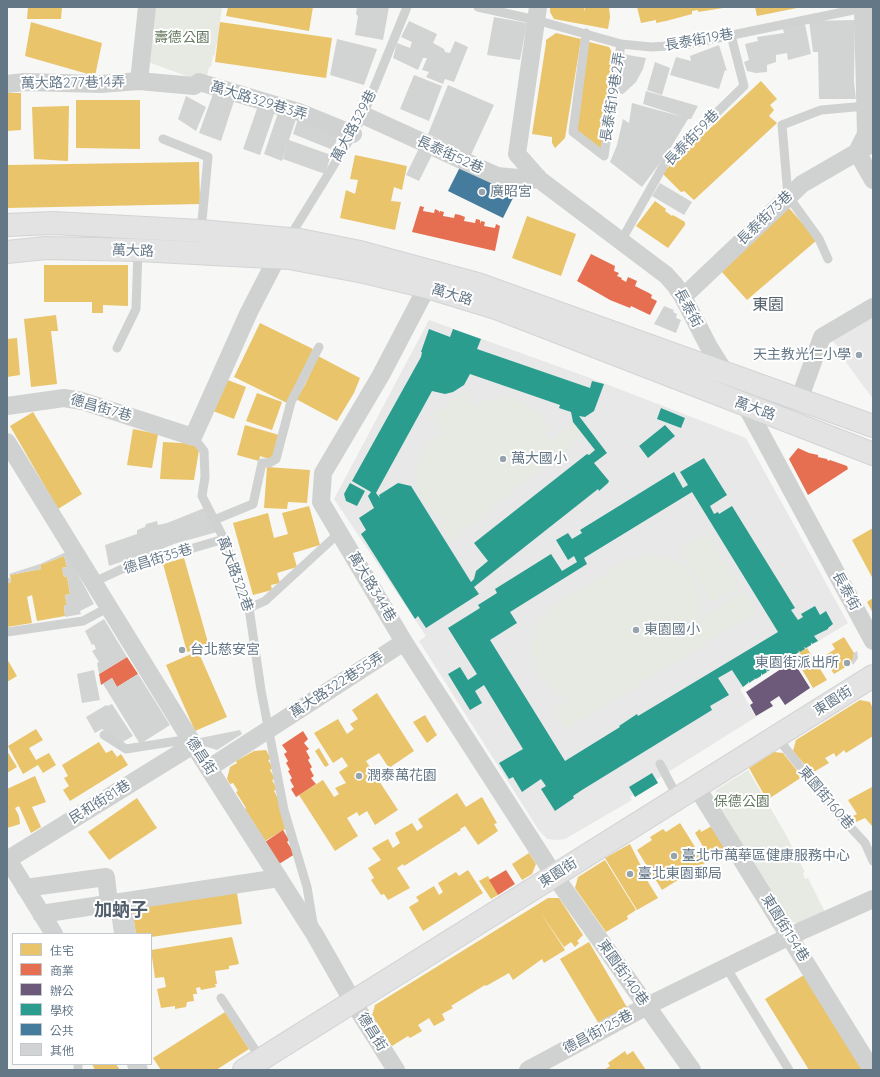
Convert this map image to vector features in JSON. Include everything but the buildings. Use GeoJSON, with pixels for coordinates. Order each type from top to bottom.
{"type":"FeatureCollection","features":[{"type":"Feature","properties":{"kind":"main road","name":"萬大路"},"geometry":{"type":"LineString","coordinates":[[7,225],[53,223],[201,230],[288,239],[360,252],[478,284],[873,426]]}},
{"type":"Feature","properties":{"kind":"main road","name":"萬大路"},"geometry":{"type":"LineString","coordinates":[[7,252],[46,248],[138,250],[289,258],[364,272],[427,287],[496,308],[873,454]]}},
{"type":"Feature","properties":{"kind":"main road","name":"東園街"},"geometry":{"type":"LineString","coordinates":[[254,1066],[696,786],[872,679]]}},
{"type":"Feature","properties":{"kind":"street"},"geometry":{"type":"LineString","coordinates":[[139,82],[147,7]]}},
{"type":"Feature","properties":{"kind":"street"},"geometry":{"type":"LineString","coordinates":[[865,7],[866,134],[857,152],[873,180]]}},
{"type":"Feature","properties":{"kind":"street","name":"長泰街"},"geometry":{"type":"LineString","coordinates":[[537,14],[518,154],[540,180],[666,275],[676,285],[709,347],[746,406],[873,641]]}},
{"type":"Feature","properties":{"kind":"street","name":"萬大路277巷14弄"},"geometry":{"type":"LineString","coordinates":[[7,84],[24,82],[101,84],[139,82]]}},
{"type":"Feature","properties":{"kind":"street","name":"萬大路329巷3弄"},"geometry":{"type":"LineString","coordinates":[[139,82],[194,86],[199,82],[299,112],[353,134]]}},
{"type":"Feature","properties":{"kind":"street","name":"長泰街52巷"},"geometry":{"type":"LineString","coordinates":[[363,115],[497,176],[540,180]]}},
{"type":"Feature","properties":{"kind":"street","name":"長泰街73巷"},"geometry":{"type":"LineString","coordinates":[[683,297],[802,184],[873,143]]}},
{"type":"Feature","properties":{"kind":"street"},"geometry":{"type":"LineString","coordinates":[[193,437],[249,312],[276,258],[288,239]]}},
{"type":"Feature","properties":{"kind":"street","name":"萬大路344巷"},"geometry":{"type":"LineString","coordinates":[[427,287],[381,375],[323,474],[321,502],[404,642],[554,875]]}},
{"type":"Feature","properties":{"kind":"street"},"geometry":{"type":"LineString","coordinates":[[799,400],[822,336],[873,306]]}},
{"type":"Feature","properties":{"kind":"street","name":"德昌街7巷"},"geometry":{"type":"LineString","coordinates":[[7,406],[64,398],[82,401],[193,437]]}},
{"type":"Feature","properties":{"kind":"street","name":"德昌街"},"geometry":{"type":"LineString","coordinates":[[7,442],[191,742],[315,934],[353,1002],[396,1070]]}},
{"type":"Feature","properties":{"kind":"street","name":"萬大路322巷55弄"},"geometry":{"type":"LineString","coordinates":[[209,768],[404,642]]}},
{"type":"Feature","properties":{"kind":"street","name":"民和街81巷"},"geometry":{"type":"LineString","coordinates":[[7,859],[191,742]]}},
{"type":"Feature","properties":{"kind":"street","name":"東園街154巷"},"geometry":{"type":"LineString","coordinates":[[696,786],[872,1070]]}},
{"type":"Feature","properties":{"kind":"street"},"geometry":{"type":"LineString","coordinates":[[7,859],[53,933]]}},
{"type":"Feature","properties":{"kind":"street","name":"東園街140巷"},"geometry":{"type":"LineString","coordinates":[[554,875],[692,1070]]}},
{"type":"Feature","properties":{"kind":"street"},"geometry":{"type":"LineString","coordinates":[[25,888],[106,877],[109,903]]}},
{"type":"Feature","properties":{"kind":"street"},"geometry":{"type":"LineString","coordinates":[[41,914],[279,878]]}},
{"type":"Feature","properties":{"kind":"street","name":"德昌街125巷"},"geometry":{"type":"LineString","coordinates":[[528,1070],[647,1006],[790,936],[873,899]]}},
{"type":"Feature","properties":{"kind":"lane","name":"萬大路329巷"},"geometry":{"type":"LineString","coordinates":[[288,239],[353,134],[363,115],[407,7]]}},
{"type":"Feature","properties":{"kind":"lane","name":"長泰街19巷"},"geometry":{"type":"LineString","coordinates":[[478,7],[537,14],[586,34],[621,44],[651,47],[684,45],[865,7]]}},
{"type":"Feature","properties":{"kind":"lane","name":"長泰街19巷2弄"},"geometry":{"type":"LineString","coordinates":[[586,34],[573,132],[604,156],[621,44]]}},
{"type":"Feature","properties":{"kind":"lane","name":"長泰街59巷"},"geometry":{"type":"LineString","coordinates":[[621,242],[665,163],[744,86],[731,35]]}},
{"type":"Feature","properties":{"kind":"lane"},"geometry":{"type":"LineString","coordinates":[[828,258],[819,239],[788,196],[782,126],[821,110],[866,106]]}},
{"type":"Feature","properties":{"kind":"lane"},"geometry":{"type":"LineString","coordinates":[[163,139],[208,157],[201,230]]}},
{"type":"Feature","properties":{"kind":"lane"},"geometry":{"type":"LineString","coordinates":[[117,348],[136,309],[138,250]]}},
{"type":"Feature","properties":{"kind":"lane"},"geometry":{"type":"LineString","coordinates":[[214,520],[253,504],[262,463],[269,463],[276,459],[291,402],[319,347]]}},
{"type":"Feature","properties":{"kind":"lane","name":"萬大路322巷"},"geometry":{"type":"LineString","coordinates":[[193,437],[204,452],[205,477],[202,496],[224,539],[250,608],[260,690],[284,810],[307,887],[315,934]]}},
{"type":"Feature","properties":{"kind":"lane"},"geometry":{"type":"LineString","coordinates":[[250,608],[265,600],[338,533]]}},
{"type":"Feature","properties":{"kind":"lane","name":"德昌街35巷"},"geometry":{"type":"LineString","coordinates":[[94,582],[122,569],[224,539]]}},
{"type":"Feature","properties":{"kind":"lane"},"geometry":{"type":"LineString","coordinates":[[7,632],[83,621],[109,607]]}},
{"type":"Feature","properties":{"kind":"lane"},"geometry":{"type":"LineString","coordinates":[[104,736],[126,749],[191,742]]}},
{"type":"Feature","properties":{"kind":"lane","name":"東園街160巷"},"geometry":{"type":"LineString","coordinates":[[776,736],[831,806],[865,843],[873,861]]}},
{"type":"Feature","properties":{"kind":"lane"},"geometry":{"type":"LineString","coordinates":[[660,764],[678,798]]}},
{"type":"Feature","properties":{"kind":"lane"},"geometry":{"type":"LineString","coordinates":[[726,967],[789,1070]]}},
{"type":"Feature","properties":{"kind":"lane"},"geometry":{"type":"LineString","coordinates":[[220,998],[254,1066]]}},
{"type":"Feature","properties":{"kind":"shaded area","name":"天主教光仁小學"},"geometry":{"type":"Polygon","coordinates":[[[873,315],[873,399],[845,361],[848,359],[832,340],[873,315]]]}},
{"type":"Feature","properties":{"kind":"shaded area","name":"東園國小"},"geometry":{"type":"Polygon","coordinates":[[[429,320],[593,379],[746,438],[848,623],[740,689],[756,717],[656,780],[658,783],[635,797],[634,795],[630,797],[632,800],[565,839],[547,839],[538,829],[419,641],[426,636],[334,499],[429,320]]]}},
{"type":"Feature","properties":{"kind":"green space","name":"壽德公園"},"geometry":{"type":"Polygon","coordinates":[[[154,7],[222,8],[219,28],[224,29],[218,45],[216,45],[215,55],[213,55],[211,67],[209,67],[206,80],[195,79],[148,62],[154,7]]]}},
{"type":"Feature","properties":{"kind":"green space"},"geometry":{"type":"Polygon","coordinates":[[[464,391],[476,407],[490,399],[505,397],[519,400],[538,414],[543,420],[547,427],[549,443],[574,423],[584,436],[451,541],[440,526],[449,520],[432,510],[425,502],[417,484],[416,474],[417,464],[423,451],[444,432],[431,416],[464,391]]]}},
{"type":"Feature","properties":{"kind":"green space"},"geometry":{"type":"Polygon","coordinates":[[[707,532],[739,587],[711,603],[679,549],[707,532]]]}},
{"type":"Feature","properties":{"kind":"green space"},"geometry":{"type":"Polygon","coordinates":[[[650,555],[663,557],[674,561],[690,574],[696,583],[699,594],[701,618],[743,591],[757,612],[566,730],[553,709],[571,698],[556,691],[545,681],[537,669],[533,657],[532,643],[535,630],[543,617],[554,605],[627,560],[650,555]]]}},
{"type":"Feature","properties":{"kind":"green space","name":"保德公園"},"geometry":{"type":"Polygon","coordinates":[[[748,770],[785,833],[805,872],[803,873],[805,879],[808,878],[825,912],[799,924],[789,921],[714,799],[716,790],[748,770]]]}},
{"type":"Feature","properties":{"kind":"place","name":"廣昭宮"},"geometry":{"type":"Point","coordinates":[482,192]}},
{"type":"Feature","properties":{"kind":"place","name":"天主教光仁小學"},"geometry":{"type":"Point","coordinates":[859,355]}},
{"type":"Feature","properties":{"kind":"place","name":"萬大國小"},"geometry":{"type":"Point","coordinates":[503,459]}},
{"type":"Feature","properties":{"kind":"place","name":"東園國小"},"geometry":{"type":"Point","coordinates":[636,630]}},
{"type":"Feature","properties":{"kind":"place","name":"台北慈安宮"},"geometry":{"type":"Point","coordinates":[182,650]}},
{"type":"Feature","properties":{"kind":"place","name":"東園街派出所"},"geometry":{"type":"Point","coordinates":[847,663]}},
{"type":"Feature","properties":{"kind":"place","name":"潤泰萬花園"},"geometry":{"type":"Point","coordinates":[359,776]}},
{"type":"Feature","properties":{"kind":"place","name":"臺北市萬華區健康服務中心"},"geometry":{"type":"Point","coordinates":[674,856]}},
{"type":"Feature","properties":{"kind":"place","name":"臺北東園郵局"},"geometry":{"type":"Point","coordinates":[630,874]}},
{"type":"Feature","properties":{"kind":"district","name":"東園"},"geometry":{"type":"Point","coordinates":[768,305]}},
{"type":"Feature","properties":{"kind":"district","name":"加蚋子"},"geometry":{"type":"Point","coordinates":[121,911]}}]}
